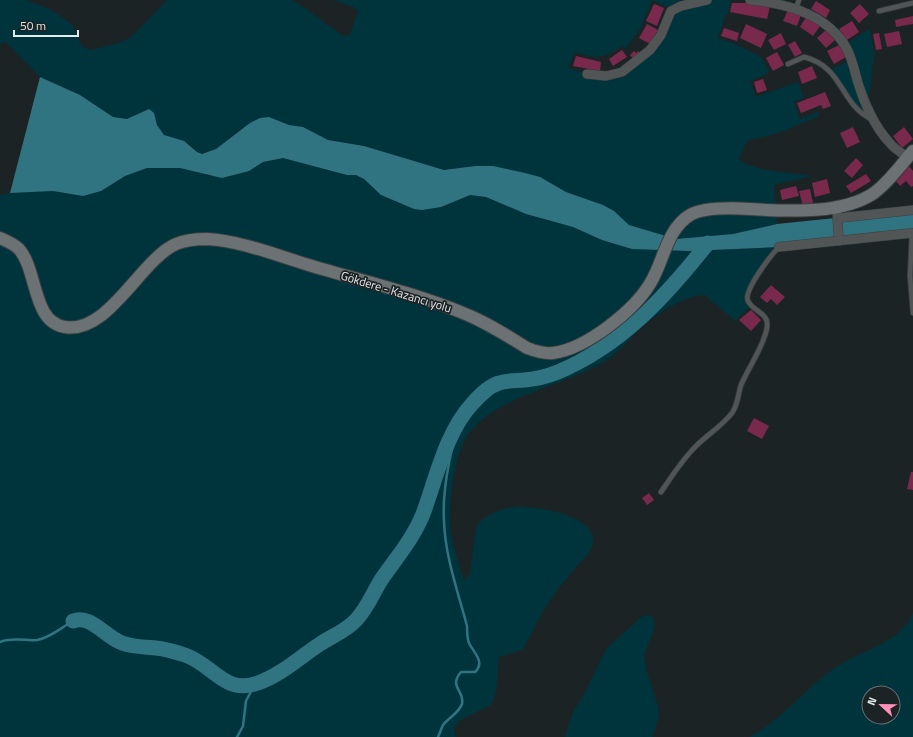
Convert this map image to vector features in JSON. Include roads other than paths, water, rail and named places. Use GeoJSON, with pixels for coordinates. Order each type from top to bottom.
{"type":"FeatureCollection","features":[{"type":"Feature","properties":{"kind":"street"},"geometry":{"type":"LineString","coordinates":[[587,74],[606,76],[622,72],[643,57],[653,46],[661,35],[671,11],[681,6],[707,0]]}},
{"type":"Feature","properties":{"kind":"street"},"geometry":{"type":"LineString","coordinates":[[750,0],[797,4],[828,26],[842,42],[851,60],[862,95],[888,142],[911,156]]}},
{"type":"Feature","properties":{"kind":"street","name":"Gökdere - Kazancı yolu"},"geometry":{"type":"LineString","coordinates":[[0,238],[9,242],[22,253],[31,269],[43,310],[52,322],[65,327],[81,326],[101,315],[127,292],[165,250],[186,241],[208,239],[249,248],[441,305],[480,320],[527,348],[535,351],[554,353],[579,344],[597,334],[619,319],[632,307],[651,283],[675,229],[691,215],[722,209],[805,210],[838,215],[853,202],[872,194],[911,156]]}},
{"type":"Feature","properties":{"kind":"street"},"geometry":{"type":"LineString","coordinates":[[839,238],[838,215],[913,210]]}},
{"type":"Feature","properties":{"kind":"street"},"geometry":{"type":"LineString","coordinates":[[779,247],[839,238],[912,233]]}},
{"type":"Feature","properties":{"kind":"lane"},"geometry":{"type":"LineString","coordinates":[[879,11],[913,3]]}},
{"type":"Feature","properties":{"kind":"lane"},"geometry":{"type":"LineString","coordinates":[[788,64],[804,57],[823,65],[835,76],[854,108],[876,122]]}},
{"type":"Feature","properties":{"kind":"lane"},"geometry":{"type":"LineString","coordinates":[[912,233],[910,276],[913,313]]}},
{"type":"Feature","properties":{"kind":"lane"},"geometry":{"type":"LineString","coordinates":[[661,492],[685,458],[728,417],[734,408],[741,385],[759,351],[767,331],[764,315],[748,301],[748,293],[760,272],[779,247]]}},
{"type":"Feature","properties":{"kind":"waterway"},"geometry":{"type":"LineString","coordinates":[[73,621],[80,620],[92,623],[122,643],[139,647],[163,649],[185,655],[204,665],[228,682],[236,685],[246,686],[258,683],[275,675],[348,627],[363,611],[381,580],[404,548],[419,523],[448,442],[463,415],[478,398],[495,384],[506,381],[533,379],[558,372],[603,348],[623,333],[659,300],[708,243]]}},
{"type":"Feature","properties":{"kind":"waterway"},"geometry":{"type":"LineString","coordinates":[[438,737],[445,722],[459,710],[462,704],[461,695],[456,685],[457,677],[461,672],[475,672],[479,665],[478,657],[468,641],[467,626],[452,574],[445,534],[445,485],[457,426]]}},
{"type":"Feature","properties":{"kind":"waterway"},"geometry":{"type":"LineString","coordinates":[[0,642],[9,640],[42,639],[73,621]]}},
{"type":"Feature","properties":{"kind":"waterway"},"geometry":{"type":"LineString","coordinates":[[237,737],[243,726],[246,701],[255,684]]}}]}
